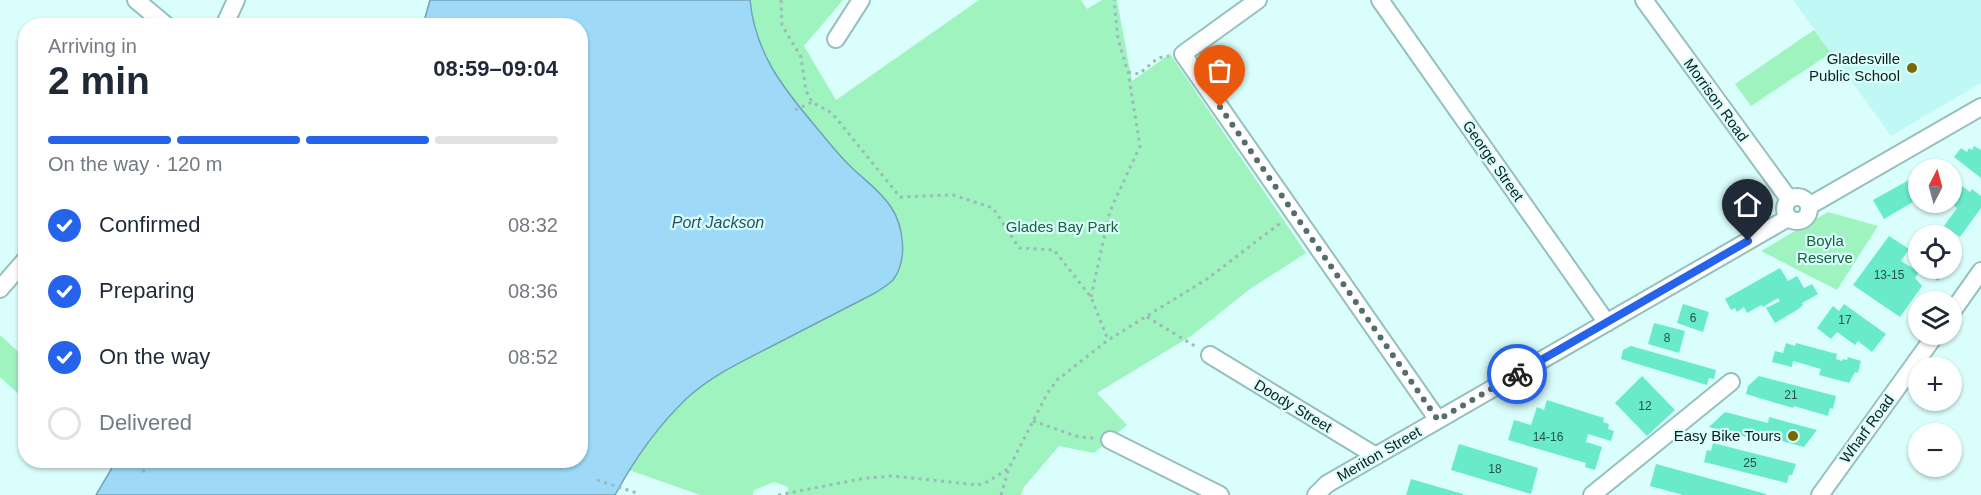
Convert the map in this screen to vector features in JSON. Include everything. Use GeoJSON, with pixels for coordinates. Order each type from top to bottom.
{"type":"FeatureCollection","features":[{"type":"Feature","properties":{"kind":"street"},"geometry":{"type":"LineString","coordinates":[[136,0],[157,18]]}},
{"type":"Feature","properties":{"kind":"street"},"geometry":{"type":"LineString","coordinates":[[228,18],[236,0]]}},
{"type":"Feature","properties":{"kind":"street"},"geometry":{"type":"LineString","coordinates":[[836,39],[861,0]]}},
{"type":"Feature","properties":{"kind":"street"},"geometry":{"type":"LineString","coordinates":[[1258,0],[1183,54],[1438,420]]}},
{"type":"Feature","properties":{"kind":"street","name":"George Street"},"geometry":{"type":"LineString","coordinates":[[1380,0],[1607,323]]}},
{"type":"Feature","properties":{"kind":"street","name":"Morrison Road"},"geometry":{"type":"LineString","coordinates":[[1644,0],[1789,199]]}},
{"type":"Feature","properties":{"kind":"street"},"geometry":{"type":"LineString","coordinates":[[1809,206],[1981,107]]}},
{"type":"Feature","properties":{"kind":"street"},"geometry":{"type":"LineString","coordinates":[[1801,197],[1809,206],[1808,213],[1803,219],[1796,221],[1788,218],[1785,206],[1789,199],[1801,197]]}},
{"type":"Feature","properties":{"kind":"street","name":"Meriton Street"},"geometry":{"type":"LineString","coordinates":[[1316,495],[1327,484],[1788,218]]}},
{"type":"Feature","properties":{"kind":"street"},"geometry":{"type":"LineString","coordinates":[[0,289],[18,269]]}},
{"type":"Feature","properties":{"kind":"street"},"geometry":{"type":"LineString","coordinates":[[1962,298],[1981,271]]}},
{"type":"Feature","properties":{"kind":"street","name":"Wharf Road"},"geometry":{"type":"LineString","coordinates":[[1820,495],[1927,345]]}},
{"type":"Feature","properties":{"kind":"street","name":"Doody Street"},"geometry":{"type":"LineString","coordinates":[[1210,355],[1376,456]]}},
{"type":"Feature","properties":{"kind":"street"},"geometry":{"type":"LineString","coordinates":[[1592,495],[1731,382]]}},
{"type":"Feature","properties":{"kind":"street"},"geometry":{"type":"LineString","coordinates":[[1110,440],[1220,495]]}},
{"type":"Feature","properties":{"kind":"path"},"geometry":{"type":"LineString","coordinates":[[781,0],[782,25],[801,57],[806,91],[812,102],[832,113],[900,197],[953,195],[993,208],[1019,248],[1054,250],[1091,297],[1108,340]]}},
{"type":"Feature","properties":{"kind":"path"},"geometry":{"type":"LineString","coordinates":[[1091,297],[1110,211],[1140,146],[1128,72],[1118,39],[1114,0]]}},
{"type":"Feature","properties":{"kind":"path"},"geometry":{"type":"LineString","coordinates":[[1128,72],[1139,74],[1158,58],[1183,54]]}},
{"type":"Feature","properties":{"kind":"path"},"geometry":{"type":"LineString","coordinates":[[795,110],[812,102]]}},
{"type":"Feature","properties":{"kind":"path"},"geometry":{"type":"LineString","coordinates":[[1001,495],[1009,468],[1047,394],[1057,380],[1108,340],[1207,279],[1270,230],[1295,214]]}},
{"type":"Feature","properties":{"kind":"path"},"geometry":{"type":"LineString","coordinates":[[1147,316],[1210,355]]}},
{"type":"Feature","properties":{"kind":"path"},"geometry":{"type":"LineString","coordinates":[[1033,421],[1079,436],[1110,440]]}},
{"type":"Feature","properties":{"kind":"path"},"geometry":{"type":"LineString","coordinates":[[140,468],[146,473]]}},
{"type":"Feature","properties":{"kind":"path"},"geometry":{"type":"LineString","coordinates":[[778,495],[866,478],[893,476],[978,484],[989,481],[1009,468]]}},
{"type":"Feature","properties":{"kind":"path"},"geometry":{"type":"LineString","coordinates":[[597,480],[640,494]]}},
{"type":"Feature","properties":{"kind":"shaded area","name":"Gladesville Public School"},"geometry":{"type":"Polygon","coordinates":[[[1793,0],[1981,0],[1981,83],[1891,136],[1793,0]]]}},
{"type":"Feature","properties":{"kind":"green space","name":"Glades Bay Park"},"geometry":{"type":"Polygon","coordinates":[[[750,0],[843,0],[804,46],[836,100],[979,0],[1081,0],[1087,9],[1102,0],[1117,0],[1132,81],[1170,54],[1306,253],[1250,289],[1191,336],[1097,393],[1127,425],[1094,453],[1059,446],[1024,487],[1021,495],[788,495],[788,487],[774,482],[754,490],[753,495],[700,495],[629,470],[666,419],[709,380],[854,304],[900,268],[903,245],[899,226],[795,103],[779,80],[765,55],[755,28],[750,0]]]}},
{"type":"Feature","properties":{"kind":"green space"},"geometry":{"type":"Polygon","coordinates":[[[1814,30],[1831,53],[1751,106],[1735,84],[1814,30]]]}},
{"type":"Feature","properties":{"kind":"green space","name":"Boyla Reserve"},"geometry":{"type":"Polygon","coordinates":[[[1828,212],[1878,226],[1837,290],[1761,251],[1828,212]]]}},
{"type":"Feature","properties":{"kind":"green space"},"geometry":{"type":"Polygon","coordinates":[[[0,335],[18,352],[18,394],[0,377],[0,335]]]}},
{"type":"Feature","properties":{"kind":"water","name":"Port Jackson"},"geometry":{"type":"Polygon","coordinates":[[[430,0],[750,0],[753,19],[764,53],[782,84],[836,151],[882,195],[891,207],[901,234],[902,253],[898,272],[893,280],[875,293],[729,368],[696,390],[656,432],[615,495],[96,495],[112,468],[588,468],[588,18],[425,18],[430,0]]]}},
{"type":"Feature","properties":{"kind":"building"},"geometry":{"type":"Polygon","coordinates":[[[1974,146],[1981,150],[1981,178],[1962,163],[1962,159],[1954,157],[1961,148],[1967,152],[1969,148],[1972,150],[1974,146]]]}},
{"type":"Feature","properties":{"kind":"building"},"geometry":{"type":"Polygon","coordinates":[[[1908,181],[1908,205],[1884,219],[1873,200],[1908,181]]]}},
{"type":"Feature","properties":{"kind":"building"},"geometry":{"type":"Polygon","coordinates":[[[1962,186],[1970,192],[1972,189],[1981,196],[1981,208],[1962,234],[1962,225],[1945,225],[1953,213],[1962,213],[1962,186]]]}},
{"type":"Feature","properties":{"kind":"building"},"geometry":{"type":"Polygon","coordinates":[[[1889,236],[1908,248],[1901,261],[1908,265],[1908,279],[1916,279],[1922,286],[1918,291],[1908,291],[1908,306],[1900,317],[1853,285],[1889,236]]]}},
{"type":"Feature","properties":{"kind":"building"},"geometry":{"type":"Polygon","coordinates":[[[1780,268],[1788,281],[1797,276],[1804,288],[1812,284],[1818,294],[1775,323],[1766,308],[1780,301],[1778,298],[1747,313],[1744,307],[1737,312],[1735,308],[1731,310],[1725,299],[1780,268]]]}},
{"type":"Feature","properties":{"kind":"building"},"geometry":{"type":"Polygon","coordinates":[[[1683,304],[1709,312],[1703,332],[1677,323],[1683,304]]]}},
{"type":"Feature","properties":{"kind":"building"},"geometry":{"type":"Polygon","coordinates":[[[1844,304],[1886,334],[1872,352],[1858,341],[1855,345],[1837,332],[1831,339],[1817,328],[1833,306],[1839,311],[1844,304]]]}},
{"type":"Feature","properties":{"kind":"building"},"geometry":{"type":"Polygon","coordinates":[[[1654,323],[1685,331],[1679,353],[1648,344],[1654,323]]]}},
{"type":"Feature","properties":{"kind":"building"},"geometry":{"type":"Polygon","coordinates":[[[1786,343],[1795,346],[1796,343],[1837,354],[1836,359],[1842,361],[1847,360],[1848,357],[1861,361],[1858,373],[1855,372],[1849,383],[1819,375],[1821,369],[1793,361],[1792,367],[1772,362],[1775,351],[1783,353],[1786,343]]]}},
{"type":"Feature","properties":{"kind":"building"},"geometry":{"type":"Polygon","coordinates":[[[1631,346],[1716,370],[1714,379],[1709,378],[1707,385],[1621,359],[1623,350],[1631,346]]]}},
{"type":"Feature","properties":{"kind":"building"},"geometry":{"type":"Polygon","coordinates":[[[1642,376],[1675,410],[1647,436],[1615,403],[1642,376]]]}},
{"type":"Feature","properties":{"kind":"building"},"geometry":{"type":"Polygon","coordinates":[[[1759,376],[1836,396],[1833,409],[1830,408],[1828,416],[1746,394],[1748,386],[1759,376]]]}},
{"type":"Feature","properties":{"kind":"building"},"geometry":{"type":"Polygon","coordinates":[[[1547,400],[1604,418],[1603,422],[1609,424],[1608,429],[1614,431],[1611,441],[1588,434],[1586,442],[1602,447],[1595,470],[1585,467],[1586,463],[1508,440],[1514,420],[1531,425],[1537,407],[1544,410],[1547,400]]]}},
{"type":"Feature","properties":{"kind":"building"},"geometry":{"type":"Polygon","coordinates":[[[1725,412],[1768,423],[1769,417],[1817,430],[1804,447],[1759,435],[1757,440],[1709,427],[1725,412]]]}},
{"type":"Feature","properties":{"kind":"building"},"geometry":{"type":"Polygon","coordinates":[[[1713,443],[1796,464],[1787,483],[1704,462],[1707,450],[1711,451],[1713,443]]]}},
{"type":"Feature","properties":{"kind":"building"},"geometry":{"type":"Polygon","coordinates":[[[1459,444],[1538,468],[1531,494],[1451,470],[1459,444]]]}},
{"type":"Feature","properties":{"kind":"building"},"geometry":{"type":"Polygon","coordinates":[[[1656,464],[1766,495],[1683,495],[1650,486],[1656,464]]]}},
{"type":"Feature","properties":{"kind":"building"},"geometry":{"type":"Polygon","coordinates":[[[1411,479],[1463,494],[1463,495],[1406,495],[1411,479]]]}},
{"type":"Feature","properties":{"kind":"way so far"},"geometry":{"type":"LineString","coordinates":[[1220,107],[1438,420],[1517,374]]}},
{"type":"Feature","properties":{"kind":"place","name":"Gladesville Public School"},"geometry":{"type":"Point","coordinates":[1912,68]}},
{"type":"Feature","properties":{"kind":"place","name":"Easy Bike Tours"},"geometry":{"type":"Point","coordinates":[1793,436]}},
{"type":"Feature","properties":{"kind":"route"},"geometry":{"type":"LineString","coordinates":[[1517,374],[1748,241]]}}]}
